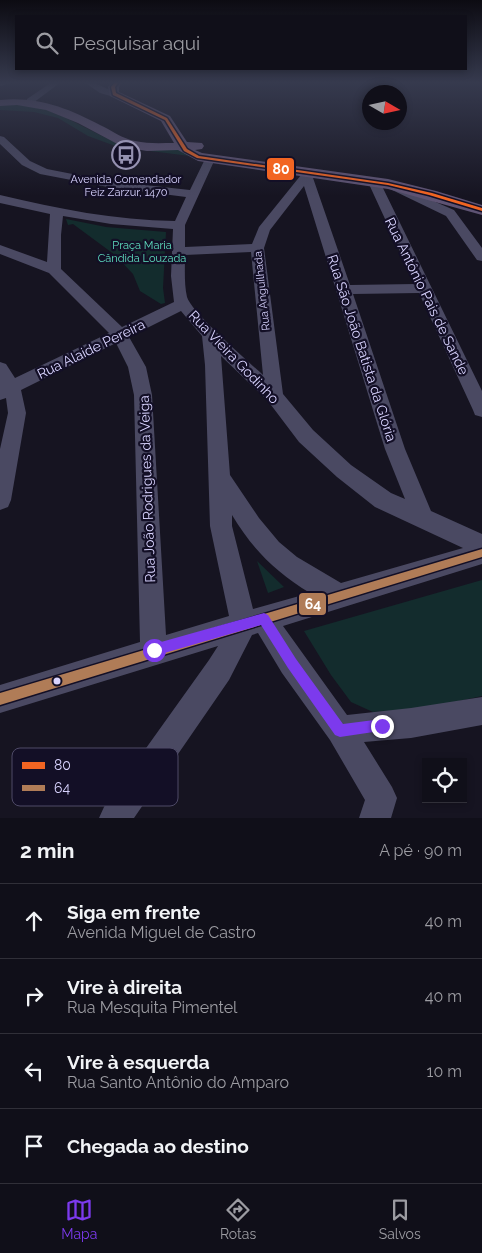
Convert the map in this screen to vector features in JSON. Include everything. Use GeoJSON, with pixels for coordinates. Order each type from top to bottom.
{"type":"FeatureCollection","features":[{"type":"Feature","properties":{"kind":"main road"},"geometry":{"type":"LineString","coordinates":[[59,120],[101,144],[208,155],[308,174],[381,183],[430,194],[482,210]]}},
{"type":"Feature","properties":{"kind":"main road"},"geometry":{"type":"LineString","coordinates":[[80,120],[128,144],[146,150],[182,146],[208,155]]}},
{"type":"Feature","properties":{"kind":"main road"},"geometry":{"type":"LineString","coordinates":[[167,120],[188,153],[394,180],[482,200]]}},
{"type":"Feature","properties":{"kind":"main road"},"geometry":{"type":"LineString","coordinates":[[181,120],[199,141],[208,155]]}},
{"type":"Feature","properties":{"kind":"street"},"geometry":{"type":"LineString","coordinates":[[0,139],[26,163],[44,172],[122,186],[194,194]]}},
{"type":"Feature","properties":{"kind":"street","name":"Rua Vieira Godinho"},"geometry":{"type":"LineString","coordinates":[[208,155],[194,194],[179,225],[178,276],[180,298],[183,304],[210,335],[274,396],[306,436],[344,471],[383,500],[482,545]]}},
{"type":"Feature","properties":{"kind":"street","name":"Rua Anguilhada"},"geometry":{"type":"LineString","coordinates":[[274,396],[257,248],[264,230],[308,174]]}},
{"type":"Feature","properties":{"kind":"street","name":"Rua São João Batista da Glória"},"geometry":{"type":"LineString","coordinates":[[308,174],[395,449],[423,518]]}},
{"type":"Feature","properties":{"kind":"street"},"geometry":{"type":"LineString","coordinates":[[381,183],[450,213],[482,257]]}},
{"type":"Feature","properties":{"kind":"street","name":"Rua Antônio Pais de Sande"},"geometry":{"type":"LineString","coordinates":[[381,183],[423,288],[482,410]]}},
{"type":"Feature","properties":{"kind":"street"},"geometry":{"type":"LineString","coordinates":[[0,199],[117,222],[179,225]]}},
{"type":"Feature","properties":{"kind":"street"},"geometry":{"type":"LineString","coordinates":[[0,249],[54,270],[54,235],[57,211]]}},
{"type":"Feature","properties":{"kind":"street"},"geometry":{"type":"LineString","coordinates":[[179,251],[257,248]]}},
{"type":"Feature","properties":{"kind":"street","name":"Rua João Rodrigues da Veiga"},"geometry":{"type":"LineString","coordinates":[[54,270],[67,285],[120,335],[131,352],[138,368],[145,396],[144,465],[154,650]]}},
{"type":"Feature","properties":{"kind":"street"},"geometry":{"type":"LineString","coordinates":[[344,290],[423,288]]}},
{"type":"Feature","properties":{"kind":"street","name":"Rua Alaide Pereira"},"geometry":{"type":"LineString","coordinates":[[6,390],[183,304]]}},
{"type":"Feature","properties":{"kind":"street"},"geometry":{"type":"LineString","coordinates":[[210,335],[214,366],[221,526],[254,622],[292,663],[340,730],[378,808]]}},
{"type":"Feature","properties":{"kind":"street"},"geometry":{"type":"LineString","coordinates":[[0,368],[6,390],[17,404],[17,413],[0,500]]}},
{"type":"Feature","properties":{"kind":"street"},"geometry":{"type":"LineString","coordinates":[[220,477],[245,517],[264,542],[293,568],[340,597]]}},
{"type":"Feature","properties":{"kind":"street"},"geometry":{"type":"LineString","coordinates":[[0,699],[154,650],[340,597],[482,553]]}},
{"type":"Feature","properties":{"kind":"street"},"geometry":{"type":"LineString","coordinates":[[164,748],[254,622]]}},
{"type":"Feature","properties":{"kind":"street"},"geometry":{"type":"LineString","coordinates":[[340,730],[411,724],[482,711]]}},
{"type":"Feature","properties":{"kind":"street"},"geometry":{"type":"LineString","coordinates":[[115,818],[123,806]]}},
{"type":"Feature","properties":{"kind":"green space"},"geometry":{"type":"Polygon","coordinates":[[[62,120],[70,120],[112,141],[179,148],[190,156],[118,147],[88,136],[62,120]]]}},
{"type":"Feature","properties":{"kind":"green space","name":"Praça Maria Cândida Louzada"},"geometry":{"type":"Polygon","coordinates":[[[66,219],[106,227],[166,232],[163,288],[165,303],[161,304],[140,291],[133,274],[115,255],[73,224],[68,225],[66,219]]]}},
{"type":"Feature","properties":{"kind":"green space"},"geometry":{"type":"Polygon","coordinates":[[[257,561],[284,587],[268,593],[257,561]]]}},
{"type":"Feature","properties":{"kind":"green space"},"geometry":{"type":"Polygon","coordinates":[[[482,580],[482,696],[422,709],[373,712],[351,702],[331,675],[304,631],[482,580]]]}},
{"type":"Feature","properties":{"kind":"transit line","name":"80"},"geometry":{"type":"LineString","coordinates":[[167,120],[185,150],[198,157],[388,184],[430,194],[482,210]]}},
{"type":"Feature","properties":{"kind":"transit line","name":"64"},"geometry":{"type":"LineString","coordinates":[[0,699],[482,553]]}},
{"type":"Feature","properties":{"kind":"place","name":"Avenida Comendador Feiz Zarzur, 1470"},"geometry":{"type":"Point","coordinates":[126,155]}},
{"type":"Feature","properties":{"kind":"route"},"geometry":{"type":"LineString","coordinates":[[154,650],[264,619],[292,663],[340,730],[382,726]]}}]}
